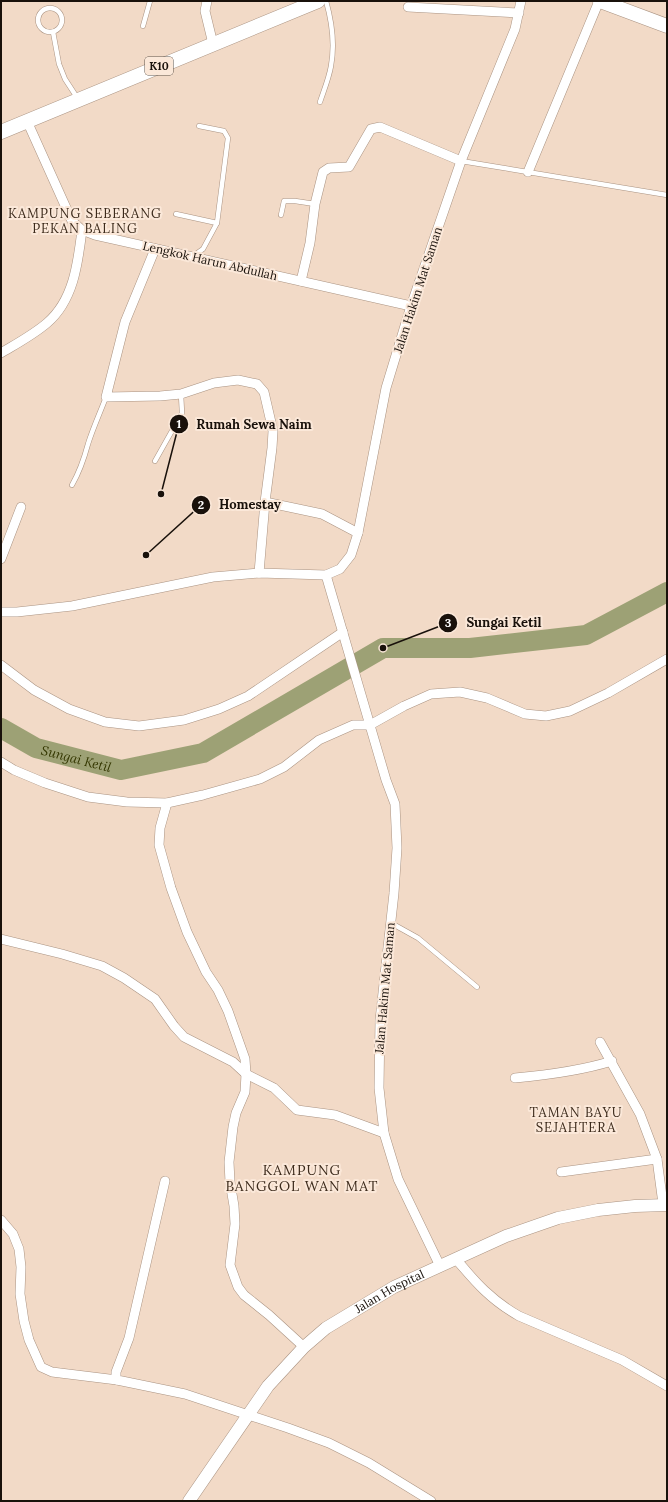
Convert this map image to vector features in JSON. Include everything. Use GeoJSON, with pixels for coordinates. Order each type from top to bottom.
{"type":"FeatureCollection","features":[{"type":"Feature","properties":{"kind":"main road","name":"K10"},"geometry":{"type":"LineString","coordinates":[[1,132],[318,1]]}},
{"type":"Feature","properties":{"kind":"main road"},"geometry":{"type":"LineString","coordinates":[[599,1],[667,26]]}},
{"type":"Feature","properties":{"kind":"main road","name":"Jalan Hospital"},"geometry":{"type":"LineString","coordinates":[[189,1501],[268,1386],[304,1347],[326,1328],[394,1287],[506,1236],[558,1218],[598,1210],[665,1204]]}},
{"type":"Feature","properties":{"kind":"street"},"geometry":{"type":"LineString","coordinates":[[207,1],[205,11],[213,44]]}},
{"type":"Feature","properties":{"kind":"street","name":"Jalan Hakim Mat Saman"},"geometry":{"type":"LineString","coordinates":[[440,1266],[398,1179],[384,1133],[379,1088],[380,1020],[391,923],[396,855],[397,827],[395,804],[386,780],[326,575],[340,569],[351,555],[358,533],[386,388],[411,306],[461,161],[515,29],[521,1]]}},
{"type":"Feature","properties":{"kind":"street"},"geometry":{"type":"LineString","coordinates":[[528,172],[599,1]]}},
{"type":"Feature","properties":{"kind":"street"},"geometry":{"type":"LineString","coordinates":[[408,7],[519,14]]}},
{"type":"Feature","properties":{"kind":"street"},"geometry":{"type":"LineString","coordinates":[[1,354],[47,323],[59,310],[71,286],[77,267],[82,230],[72,221],[27,121]]}},
{"type":"Feature","properties":{"kind":"street"},"geometry":{"type":"LineString","coordinates":[[300,281],[310,243],[315,204],[324,170],[329,168],[349,167],[371,129],[380,127],[461,161]]}},
{"type":"Feature","properties":{"kind":"street","name":"Lengkok Harun Abdullah"},"geometry":{"type":"LineString","coordinates":[[82,230],[95,235],[155,249],[411,306]]}},
{"type":"Feature","properties":{"kind":"street"},"geometry":{"type":"LineString","coordinates":[[155,249],[125,322],[106,397],[181,394],[214,383],[238,380],[257,384],[264,392],[273,431],[259,573]]}},
{"type":"Feature","properties":{"kind":"street"},"geometry":{"type":"LineString","coordinates":[[265,502],[322,514],[358,533]]}},
{"type":"Feature","properties":{"kind":"street"},"geometry":{"type":"LineString","coordinates":[[1,559],[21,507]]}},
{"type":"Feature","properties":{"kind":"street"},"geometry":{"type":"LineString","coordinates":[[1,612],[17,612],[72,606],[213,577],[259,573],[326,575]]}},
{"type":"Feature","properties":{"kind":"street"},"geometry":{"type":"LineString","coordinates":[[1,665],[34,690],[69,709],[105,722],[139,726],[184,720],[219,709],[248,696],[343,632]]}},
{"type":"Feature","properties":{"kind":"street"},"geometry":{"type":"LineString","coordinates":[[1,762],[14,770],[45,783],[88,797],[127,802],[167,803],[203,795],[260,779],[284,767],[320,740],[353,725],[370,725],[404,706],[431,694],[460,692],[487,698],[525,714],[546,716],[570,711],[608,693],[667,659]]}},
{"type":"Feature","properties":{"kind":"street"},"geometry":{"type":"LineString","coordinates":[[167,803],[160,828],[159,845],[171,888],[187,932],[206,972],[218,990],[228,1011],[244,1060],[246,1074],[245,1092],[236,1113],[229,1162],[235,1224],[230,1265],[238,1287],[244,1295],[269,1315],[304,1347]]}},
{"type":"Feature","properties":{"kind":"street"},"geometry":{"type":"LineString","coordinates":[[1,939],[62,954],[102,966],[124,978],[155,999],[174,1026],[184,1037],[232,1062],[246,1074],[274,1088],[297,1110],[335,1115],[384,1133]]}},
{"type":"Feature","properties":{"kind":"street"},"geometry":{"type":"LineString","coordinates":[[600,1042],[612,1061],[640,1114],[656,1159],[665,1204]]}},
{"type":"Feature","properties":{"kind":"street"},"geometry":{"type":"LineString","coordinates":[[515,1078],[559,1074],[593,1067],[612,1061]]}},
{"type":"Feature","properties":{"kind":"street"},"geometry":{"type":"LineString","coordinates":[[561,1172],[656,1159]]}},
{"type":"Feature","properties":{"kind":"street"},"geometry":{"type":"LineString","coordinates":[[117,1380],[116,1372],[129,1338],[165,1181]]}},
{"type":"Feature","properties":{"kind":"street"},"geometry":{"type":"LineString","coordinates":[[1,1220],[13,1234],[19,1249],[21,1267],[20,1294],[24,1321],[29,1340],[41,1366],[52,1372],[117,1380],[185,1394],[288,1428],[329,1443],[369,1463],[431,1501]]}},
{"type":"Feature","properties":{"kind":"street"},"geometry":{"type":"LineString","coordinates":[[456,1259],[474,1281],[505,1308],[519,1316],[622,1360],[667,1386]]}},
{"type":"Feature","properties":{"kind":"street"},"geometry":{"type":"LineString","coordinates":[[411,1501],[416,1492]]}},
{"type":"Feature","properties":{"kind":"lane"},"geometry":{"type":"LineString","coordinates":[[51,8],[52,1]]}},
{"type":"Feature","properties":{"kind":"lane"},"geometry":{"type":"LineString","coordinates":[[142,26],[150,1]]}},
{"type":"Feature","properties":{"kind":"lane"},"geometry":{"type":"LineString","coordinates":[[320,102],[331,68],[333,53],[332,22],[326,1]]}},
{"type":"Feature","properties":{"kind":"lane"},"geometry":{"type":"LineString","coordinates":[[51,8],[58,10],[62,16],[62,23],[59,29],[53,32],[46,32],[40,28],[38,21],[40,14],[44,9],[51,8]]}},
{"type":"Feature","properties":{"kind":"lane"},"geometry":{"type":"LineString","coordinates":[[53,32],[59,64],[65,79],[78,100]]}},
{"type":"Feature","properties":{"kind":"lane"},"geometry":{"type":"LineString","coordinates":[[192,257],[203,248],[217,223],[228,138],[224,132],[199,126]]}},
{"type":"Feature","properties":{"kind":"lane"},"geometry":{"type":"LineString","coordinates":[[461,161],[667,195]]}},
{"type":"Feature","properties":{"kind":"lane"},"geometry":{"type":"LineString","coordinates":[[280,216],[284,201],[288,200],[315,204]]}},
{"type":"Feature","properties":{"kind":"lane"},"geometry":{"type":"LineString","coordinates":[[176,214],[217,223]]}},
{"type":"Feature","properties":{"kind":"lane"},"geometry":{"type":"LineString","coordinates":[[155,460],[182,413],[181,394]]}},
{"type":"Feature","properties":{"kind":"lane"},"geometry":{"type":"LineString","coordinates":[[72,484],[84,461],[88,445],[106,397]]}},
{"type":"Feature","properties":{"kind":"lane"},"geometry":{"type":"LineString","coordinates":[[391,923],[418,938],[477,987]]}},
{"type":"Feature","properties":{"kind":"waterway","name":"Sungai Ketil"},"geometry":{"type":"LineString","coordinates":[[1,728],[36,748],[121,770],[203,753],[383,648],[470,648],[586,635],[667,592]]}},
{"type":"Feature","properties":{"kind":"place","name":"Rumah Sewa Naim"},"geometry":{"type":"Point","coordinates":[161,494]}},
{"type":"Feature","properties":{"kind":"place","name":"Homestay"},"geometry":{"type":"Point","coordinates":[146,555]}},
{"type":"Feature","properties":{"kind":"place","name":"Sungai Ketil"},"geometry":{"type":"Point","coordinates":[383,648]}},
{"type":"Feature","properties":{"kind":"district","name":"KAMPUNG SEBERANG PEKAN BALING"},"geometry":{"type":"Point","coordinates":[85,220]}},
{"type":"Feature","properties":{"kind":"district","name":"TAMAN BAYU SEJAHTERA"},"geometry":{"type":"Point","coordinates":[576,1120]}},
{"type":"Feature","properties":{"kind":"district","name":"KAMPUNG BANGGOL WAN MAT"},"geometry":{"type":"Point","coordinates":[302,1178]}}]}
